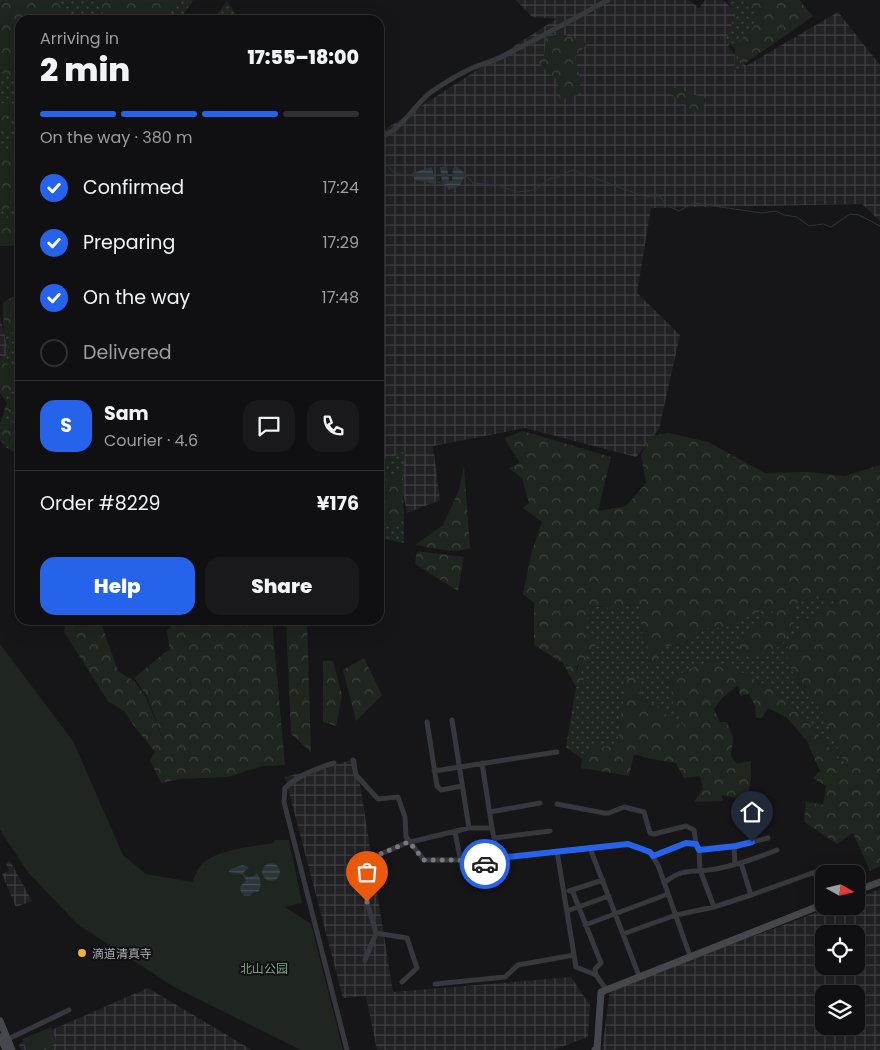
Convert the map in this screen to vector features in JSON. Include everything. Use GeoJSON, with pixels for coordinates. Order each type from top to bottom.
{"type":"FeatureCollection","features":[{"type":"Feature","properties":{"kind":"street"},"geometry":{"type":"LineString","coordinates":[[384,135],[406,118],[424,97],[441,85],[470,68],[502,57],[608,0]]}},
{"type":"Feature","properties":{"kind":"street"},"geometry":{"type":"LineString","coordinates":[[452,720],[469,828]]}},
{"type":"Feature","properties":{"kind":"street"},"geometry":{"type":"LineString","coordinates":[[427,722],[437,786],[441,790],[462,786]]}},
{"type":"Feature","properties":{"kind":"street"},"geometry":{"type":"LineString","coordinates":[[434,770],[557,752]]}},
{"type":"Feature","properties":{"kind":"street"},"geometry":{"type":"LineString","coordinates":[[352,760],[356,775],[378,799],[398,797],[405,817],[406,837],[424,860],[460,860]]}},
{"type":"Feature","properties":{"kind":"street"},"geometry":{"type":"LineString","coordinates":[[334,763],[312,770],[295,779],[285,788],[284,802],[347,1050]]}},
{"type":"Feature","properties":{"kind":"street"},"geometry":{"type":"LineString","coordinates":[[482,763],[498,858]]}},
{"type":"Feature","properties":{"kind":"street"},"geometry":{"type":"LineString","coordinates":[[490,812],[540,803]]}},
{"type":"Feature","properties":{"kind":"street"},"geometry":{"type":"LineString","coordinates":[[558,804],[604,813],[624,807],[644,812],[650,832],[654,834],[686,826],[694,830],[699,850],[700,870],[714,907]]}},
{"type":"Feature","properties":{"kind":"street"},"geometry":{"type":"LineString","coordinates":[[365,960],[376,933],[367,902],[369,896],[366,882],[376,856],[409,842],[469,828],[492,828]]}},
{"type":"Feature","properties":{"kind":"street"},"geometry":{"type":"LineString","coordinates":[[494,838],[550,831]]}},
{"type":"Feature","properties":{"kind":"street"},"geometry":{"type":"LineString","coordinates":[[455,832],[462,868],[486,863],[498,858],[628,844],[650,852],[664,883],[690,956]]}},
{"type":"Feature","properties":{"kind":"street"},"geometry":{"type":"LineString","coordinates":[[699,850],[734,846],[768,838]]}},
{"type":"Feature","properties":{"kind":"street"},"geometry":{"type":"LineString","coordinates":[[653,856],[686,843],[696,844]]}},
{"type":"Feature","properties":{"kind":"street"},"geometry":{"type":"LineString","coordinates":[[734,846],[738,864],[752,895]]}},
{"type":"Feature","properties":{"kind":"street"},"geometry":{"type":"LineString","coordinates":[[590,848],[639,976]]}},
{"type":"Feature","properties":{"kind":"street"},"geometry":{"type":"LineString","coordinates":[[664,883],[674,874],[738,864],[777,850]]}},
{"type":"Feature","properties":{"kind":"street"},"geometry":{"type":"LineString","coordinates":[[557,851],[576,968],[596,975]]}},
{"type":"Feature","properties":{"kind":"street"},"geometry":{"type":"LineString","coordinates":[[623,934],[676,915],[714,907],[752,895],[815,872]]}},
{"type":"Feature","properties":{"kind":"street"},"geometry":{"type":"LineString","coordinates":[[564,893],[603,880]]}},
{"type":"Feature","properties":{"kind":"street"},"geometry":{"type":"LineString","coordinates":[[865,888],[880,882]]}},
{"type":"Feature","properties":{"kind":"street"},"geometry":{"type":"LineString","coordinates":[[572,890],[577,908],[600,962],[595,969],[596,975],[606,989]]}},
{"type":"Feature","properties":{"kind":"street"},"geometry":{"type":"LineString","coordinates":[[585,925],[668,894]]}},
{"type":"Feature","properties":{"kind":"street"},"geometry":{"type":"LineString","coordinates":[[567,912],[609,896]]}},
{"type":"Feature","properties":{"kind":"street"},"geometry":{"type":"LineString","coordinates":[[596,1050],[601,992],[815,907]]}},
{"type":"Feature","properties":{"kind":"street"},"geometry":{"type":"LineString","coordinates":[[376,933],[407,938],[418,968],[402,982]]}},
{"type":"Feature","properties":{"kind":"street"},"geometry":{"type":"LineString","coordinates":[[435,984],[505,977],[518,965],[574,955]]}},
{"type":"Feature","properties":{"kind":"street"},"geometry":{"type":"LineString","coordinates":[[3,1039],[69,1010]]}},
{"type":"Feature","properties":{"kind":"street"},"geometry":{"type":"LineString","coordinates":[[0,1021],[6,1050]]}},
{"type":"Feature","properties":{"kind":"street"},"geometry":{"type":"LineString","coordinates":[[3,1039],[12,1050]]}},
{"type":"Feature","properties":{"kind":"shaded area"},"geometry":{"type":"Polygon","coordinates":[[[516,0],[689,0],[699,8],[705,0],[722,0],[747,19],[728,47],[746,66],[838,12],[880,65],[880,221],[862,204],[651,208],[637,293],[680,335],[659,429],[636,457],[525,428],[433,446],[440,500],[407,513],[398,465],[384,459],[384,132],[387,128],[556,19],[532,17],[516,0]]]}},
{"type":"Feature","properties":{"kind":"shaded area"},"geometry":{"type":"Polygon","coordinates":[[[432,167],[435,184],[415,180],[412,173],[432,167]]]}},
{"type":"Feature","properties":{"kind":"shaded area"},"geometry":{"type":"Polygon","coordinates":[[[440,167],[447,167],[449,181],[452,181],[453,168],[457,167],[466,174],[460,185],[449,190],[442,181],[440,167]]]}},
{"type":"Feature","properties":{"kind":"shaded area"},"geometry":{"type":"Polygon","coordinates":[[[0,316],[9,353],[0,361],[0,316]]]}},
{"type":"Feature","properties":{"kind":"shaded area"},"geometry":{"type":"Polygon","coordinates":[[[356,759],[393,992],[571,977],[590,1005],[588,1037],[553,1050],[377,1050],[366,996],[343,998],[285,777],[356,759]]]}},
{"type":"Feature","properties":{"kind":"shaded area"},"geometry":{"type":"Polygon","coordinates":[[[10,861],[32,901],[16,907],[2,874],[9,871],[6,863],[10,861]]]}},
{"type":"Feature","properties":{"kind":"shaded area"},"geometry":{"type":"Polygon","coordinates":[[[271,863],[277,866],[280,872],[277,878],[271,881],[265,878],[262,872],[265,866],[271,863]]]}},
{"type":"Feature","properties":{"kind":"shaded area"},"geometry":{"type":"Polygon","coordinates":[[[242,865],[249,867],[243,873],[246,877],[254,876],[257,873],[260,880],[258,892],[254,892],[250,896],[244,896],[241,892],[240,887],[246,880],[242,874],[229,872],[230,869],[242,865]]]}},
{"type":"Feature","properties":{"kind":"shaded area"},"geometry":{"type":"Polygon","coordinates":[[[880,889],[880,1050],[602,1050],[610,990],[815,913],[815,915],[865,915],[865,895],[880,889]]]}},
{"type":"Feature","properties":{"kind":"shaded area"},"geometry":{"type":"Polygon","coordinates":[[[148,988],[252,1050],[21,1050],[19,1044],[148,988]]]}},
{"type":"Feature","properties":{"kind":"green space"},"geometry":{"type":"Polygon","coordinates":[[[0,0],[193,0],[183,15],[15,15],[15,245],[0,246],[0,0]]]}},
{"type":"Feature","properties":{"kind":"green space"},"geometry":{"type":"Polygon","coordinates":[[[0,0],[56,0],[66,15],[15,15],[15,79],[0,72],[0,0]]]}},
{"type":"Feature","properties":{"kind":"green space"},"geometry":{"type":"Polygon","coordinates":[[[98,0],[178,0],[165,15],[103,14],[98,0]]]}},
{"type":"Feature","properties":{"kind":"green space"},"geometry":{"type":"Polygon","coordinates":[[[728,0],[799,0],[813,16],[734,71],[735,48],[726,40],[735,15],[728,0]]]}},
{"type":"Feature","properties":{"kind":"green space"},"geometry":{"type":"Polygon","coordinates":[[[748,0],[799,0],[813,16],[741,66],[735,48],[753,28],[759,10],[749,12],[748,0]]]}},
{"type":"Feature","properties":{"kind":"green space"},"geometry":{"type":"Polygon","coordinates":[[[227,1],[237,15],[217,15],[227,1]]]}},
{"type":"Feature","properties":{"kind":"green space"},"geometry":{"type":"Polygon","coordinates":[[[560,33],[588,43],[575,57],[580,78],[581,94],[560,100],[557,80],[536,59],[544,56],[546,38],[560,33]]]}},
{"type":"Feature","properties":{"kind":"green space"},"geometry":{"type":"Polygon","coordinates":[[[672,87],[707,99],[699,115],[671,94],[672,87]]]}},
{"type":"Feature","properties":{"kind":"green space"},"geometry":{"type":"Polygon","coordinates":[[[0,103],[15,105],[15,118],[12,114],[3,118],[15,131],[7,133],[0,123],[0,103]]]}},
{"type":"Feature","properties":{"kind":"green space"},"geometry":{"type":"Polygon","coordinates":[[[15,140],[15,205],[0,211],[0,143],[7,151],[10,142],[15,140]]]}},
{"type":"Feature","properties":{"kind":"green space"},"geometry":{"type":"Polygon","coordinates":[[[15,214],[15,245],[0,246],[0,221],[15,214]]]}},
{"type":"Feature","properties":{"kind":"green space"},"geometry":{"type":"Polygon","coordinates":[[[12,297],[15,297],[15,452],[7,448],[0,440],[0,424],[7,403],[0,393],[0,361],[9,353],[4,331],[3,303],[12,297]]]}},
{"type":"Feature","properties":{"kind":"green space"},"geometry":{"type":"Polygon","coordinates":[[[12,297],[15,297],[15,333],[4,331],[3,303],[12,297]]]}},
{"type":"Feature","properties":{"kind":"green space"},"geometry":{"type":"Polygon","coordinates":[[[2,360],[15,372],[15,391],[1,395],[0,393],[0,361],[2,360]]]}},
{"type":"Feature","properties":{"kind":"green space"},"geometry":{"type":"Polygon","coordinates":[[[15,399],[15,411],[13,413],[4,411],[7,403],[15,399]]]}},
{"type":"Feature","properties":{"kind":"green space"},"geometry":{"type":"Polygon","coordinates":[[[2,417],[15,424],[15,451],[13,452],[0,439],[2,417]]]}},
{"type":"Feature","properties":{"kind":"green space"},"geometry":{"type":"Polygon","coordinates":[[[523,431],[611,457],[598,511],[626,506],[646,483],[641,455],[650,436],[669,433],[708,442],[765,473],[810,472],[845,476],[880,465],[880,866],[870,871],[853,833],[837,844],[804,822],[806,801],[823,805],[826,786],[813,778],[820,771],[807,741],[787,718],[768,708],[762,718],[756,718],[755,706],[749,694],[740,696],[738,685],[722,698],[714,709],[720,722],[727,722],[733,738],[731,756],[737,764],[751,761],[748,797],[743,799],[721,795],[723,801],[694,802],[703,788],[700,776],[684,778],[676,763],[634,754],[629,776],[581,768],[582,759],[595,746],[617,747],[626,680],[636,673],[641,694],[687,731],[673,705],[671,680],[687,670],[714,660],[776,691],[802,716],[832,751],[850,776],[823,713],[796,681],[785,652],[802,622],[836,602],[817,596],[797,603],[791,628],[781,646],[762,653],[741,656],[738,643],[778,608],[755,613],[726,627],[707,628],[681,644],[662,647],[648,677],[648,650],[641,629],[641,606],[627,604],[610,611],[606,606],[591,607],[593,616],[583,620],[585,635],[596,639],[595,651],[584,655],[588,661],[577,666],[576,676],[584,675],[583,684],[576,687],[563,663],[534,645],[534,603],[523,594],[531,554],[542,522],[523,508],[529,503],[522,478],[509,468],[520,463],[504,438],[523,431]]]}},
{"type":"Feature","properties":{"kind":"green space"},"geometry":{"type":"Polygon","coordinates":[[[405,451],[403,470],[404,543],[384,539],[384,459],[405,451]]]}},
{"type":"Feature","properties":{"kind":"green space"},"geometry":{"type":"Polygon","coordinates":[[[464,466],[470,548],[450,550],[415,545],[443,525],[459,490],[464,466]]]}},
{"type":"Feature","properties":{"kind":"green space"},"geometry":{"type":"Polygon","coordinates":[[[403,470],[403,519],[397,527],[384,526],[384,510],[387,507],[384,507],[384,477],[403,470]]]}},
{"type":"Feature","properties":{"kind":"green space"},"geometry":{"type":"Polygon","coordinates":[[[417,551],[464,557],[458,591],[415,564],[417,551]]]}},
{"type":"Feature","properties":{"kind":"green space"},"geometry":{"type":"Polygon","coordinates":[[[817,596],[836,602],[802,622],[796,681],[823,713],[852,780],[832,751],[802,716],[776,691],[737,670],[688,733],[640,694],[636,673],[622,719],[617,748],[595,746],[582,759],[566,747],[576,687],[583,684],[576,676],[585,645],[583,620],[591,607],[606,606],[610,611],[627,604],[641,606],[641,629],[648,650],[648,675],[662,647],[681,644],[707,628],[726,627],[755,612],[779,607],[738,643],[791,628],[797,603],[817,596]]]}},
{"type":"Feature","properties":{"kind":"green space"},"geometry":{"type":"Polygon","coordinates":[[[65,625],[102,625],[118,671],[134,681],[146,697],[164,742],[147,696],[134,678],[170,650],[167,631],[172,625],[272,625],[285,765],[262,766],[227,777],[180,779],[161,783],[150,760],[155,752],[125,712],[108,701],[64,632],[65,625]]]}},
{"type":"Feature","properties":{"kind":"green space"},"geometry":{"type":"Polygon","coordinates":[[[286,625],[307,625],[311,752],[291,734],[286,625]]]}},
{"type":"Feature","properties":{"kind":"green space","name":"北山公园"},"geometry":{"type":"Polygon","coordinates":[[[0,644],[73,741],[123,855],[146,874],[192,882],[201,865],[216,855],[273,843],[275,840],[289,840],[302,903],[285,907],[311,924],[343,1050],[301,1050],[174,987],[77,924],[27,871],[0,830],[0,644]]]}},
{"type":"Feature","properties":{"kind":"green space"},"geometry":{"type":"Polygon","coordinates":[[[364,658],[382,695],[356,721],[343,670],[364,658]]]}},
{"type":"Feature","properties":{"kind":"green space"},"geometry":{"type":"Polygon","coordinates":[[[323,661],[333,661],[342,696],[336,726],[323,722],[323,661]]]}},
{"type":"Feature","properties":{"kind":"green space"},"geometry":{"type":"Polygon","coordinates":[[[51,1027],[57,1043],[41,1050],[27,1050],[22,1039],[51,1027]]]}},
{"type":"Feature","properties":{"kind":"waterway"},"geometry":{"type":"LineString","coordinates":[[384,162],[394,173],[413,176]]}},
{"type":"Feature","properties":{"kind":"waterway"},"geometry":{"type":"LineString","coordinates":[[463,173],[473,183],[497,185],[517,192],[535,190],[549,179],[572,170],[646,197],[660,196],[666,205],[679,211],[693,203],[762,213],[776,211],[784,215],[797,217],[809,226],[823,224],[831,227],[850,214],[859,215],[880,226]]}},
{"type":"Feature","properties":{"kind":"waterway"},"geometry":{"type":"LineString","coordinates":[[434,181],[445,184]]}},
{"type":"Feature","properties":{"kind":"way so far"},"geometry":{"type":"LineString","coordinates":[[367,902],[369,896],[366,882],[376,856],[409,842],[424,860],[460,860],[462,868],[485,864]]}},
{"type":"Feature","properties":{"kind":"place","name":"滴道清真寺"},"geometry":{"type":"Point","coordinates":[82,953]}},
{"type":"Feature","properties":{"kind":"route"},"geometry":{"type":"LineString","coordinates":[[485,864],[498,858],[628,844],[650,852],[653,856],[686,843],[696,844],[699,850],[736,846],[752,842]]}}]}
